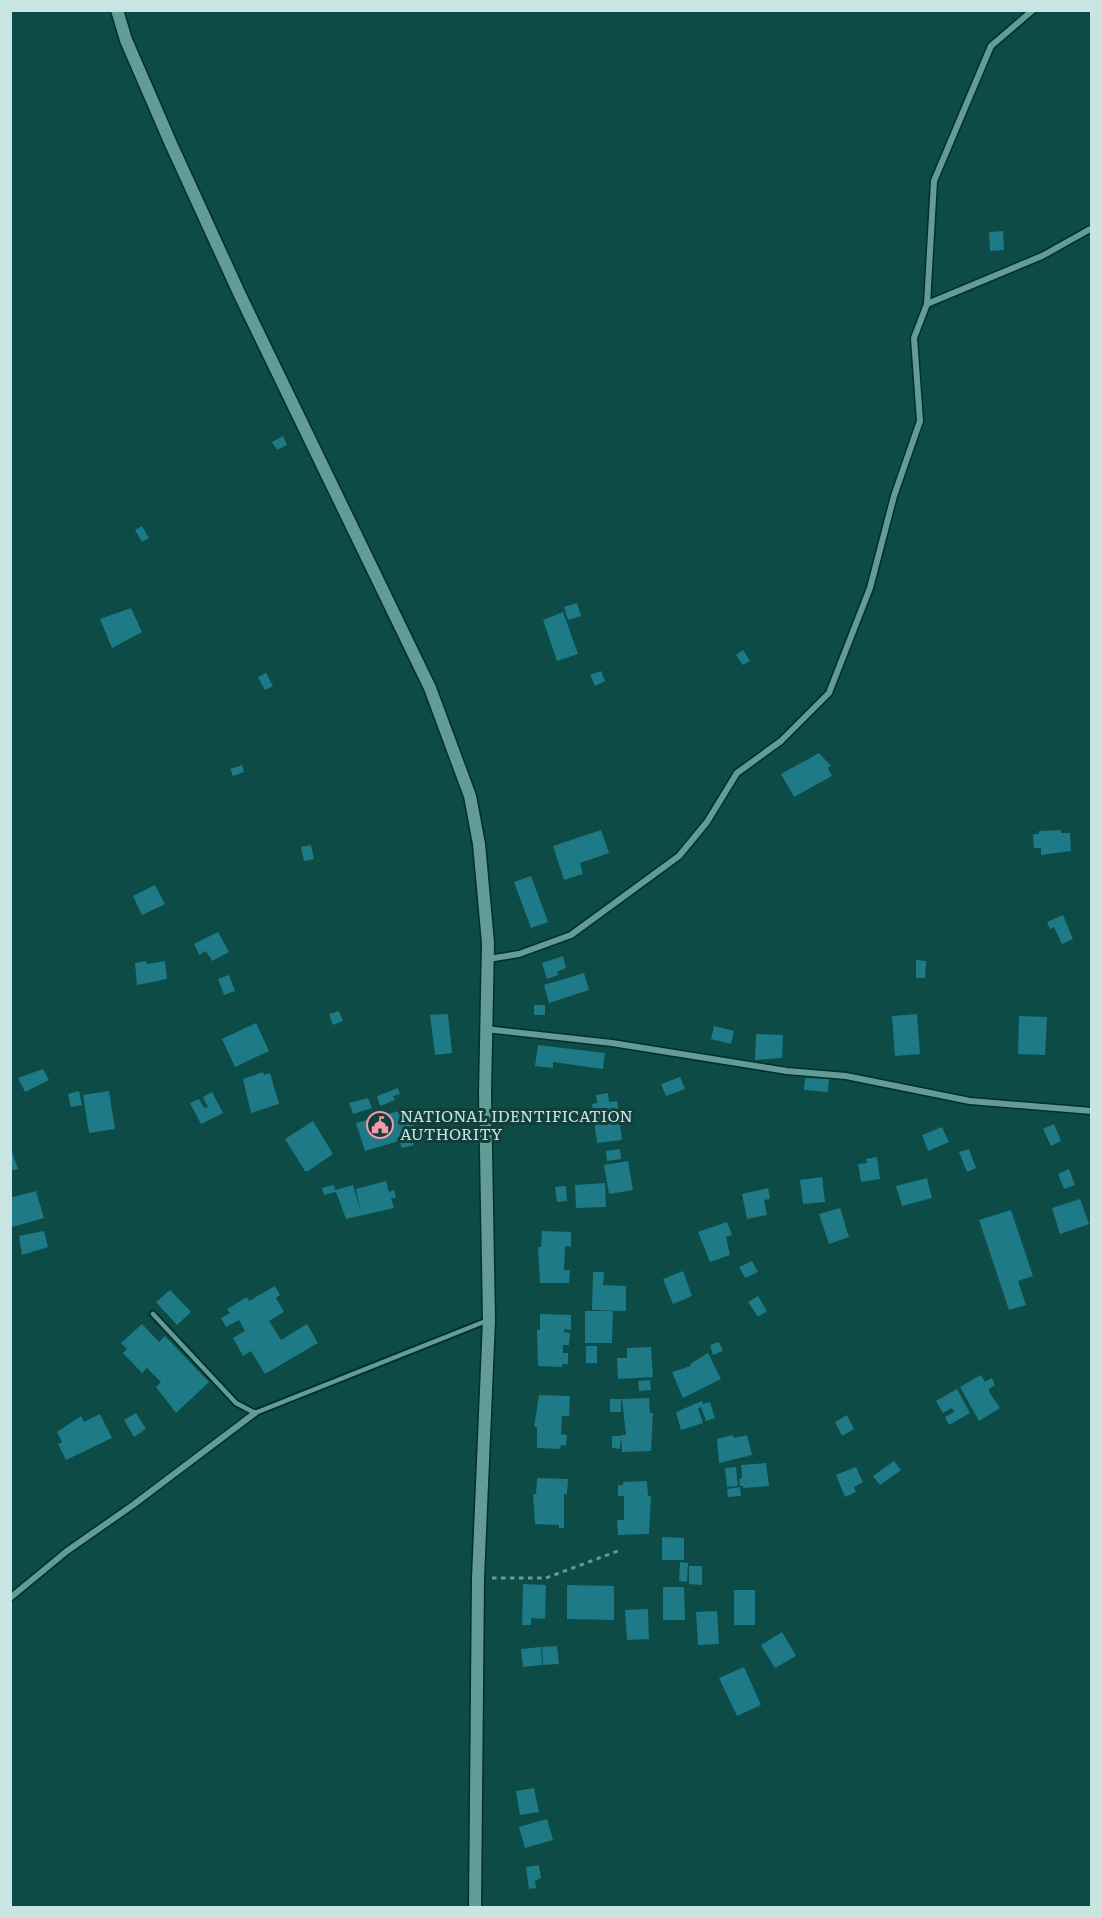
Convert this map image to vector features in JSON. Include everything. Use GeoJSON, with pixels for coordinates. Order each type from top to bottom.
{"type":"FeatureCollection","features":[{"type":"Feature","properties":{"kind":"main road"},"geometry":{"type":"LineString","coordinates":[[117,10],[126,40],[153,103],[240,294],[433,697],[470,796],[479,844],[488,958],[486,1029],[489,1320],[478,1578],[475,1908]]}},
{"type":"Feature","properties":{"kind":"street"},"geometry":{"type":"LineString","coordinates":[[488,958],[519,954],[572,935],[679,856],[707,822],[737,773],[781,741],[829,693],[870,588],[894,496],[920,421],[914,338],[927,304],[934,181],[991,46],[1033,10]]}},
{"type":"Feature","properties":{"kind":"street"},"geometry":{"type":"LineString","coordinates":[[927,304],[1042,256],[1092,228]]}},
{"type":"Feature","properties":{"kind":"street"},"geometry":{"type":"LineString","coordinates":[[486,1029],[612,1043],[787,1071],[846,1076],[970,1101],[1092,1111]]}},
{"type":"Feature","properties":{"kind":"street"},"geometry":{"type":"LineString","coordinates":[[10,1598],[67,1551],[255,1413]]}},
{"type":"Feature","properties":{"kind":"lane"},"geometry":{"type":"LineString","coordinates":[[153,1314],[236,1403],[255,1413],[489,1320]]}},
{"type":"Feature","properties":{"kind":"path"},"geometry":{"type":"LineString","coordinates":[[478,1578],[546,1578],[618,1551]]}},
{"type":"Feature","properties":{"kind":"building"},"geometry":{"type":"Polygon","coordinates":[[[1003,231],[1004,250],[990,251],[989,232],[1003,231]]]}},
{"type":"Feature","properties":{"kind":"building"},"geometry":{"type":"Polygon","coordinates":[[[283,436],[287,445],[277,450],[272,442],[283,436]]]}},
{"type":"Feature","properties":{"kind":"building"},"geometry":{"type":"Polygon","coordinates":[[[142,526],[149,538],[142,542],[135,530],[142,526]]]}},
{"type":"Feature","properties":{"kind":"building"},"geometry":{"type":"Polygon","coordinates":[[[577,603],[581,616],[568,620],[564,607],[577,603]]]}},
{"type":"Feature","properties":{"kind":"building"},"geometry":{"type":"Polygon","coordinates":[[[131,608],[142,632],[112,648],[100,619],[131,608]]]}},
{"type":"Feature","properties":{"kind":"building"},"geometry":{"type":"Polygon","coordinates":[[[563,612],[578,654],[557,661],[543,620],[563,612]]]}},
{"type":"Feature","properties":{"kind":"building"},"geometry":{"type":"Polygon","coordinates":[[[743,650],[750,661],[743,665],[736,655],[743,650]]]}},
{"type":"Feature","properties":{"kind":"building"},"geometry":{"type":"Polygon","coordinates":[[[601,671],[605,681],[595,686],[590,675],[601,671]]]}},
{"type":"Feature","properties":{"kind":"building"},"geometry":{"type":"Polygon","coordinates":[[[266,673],[273,686],[265,690],[258,677],[266,673]]]}},
{"type":"Feature","properties":{"kind":"building"},"geometry":{"type":"Polygon","coordinates":[[[819,753],[831,766],[828,768],[832,776],[794,797],[781,774],[819,753]]]}},
{"type":"Feature","properties":{"kind":"building"},"geometry":{"type":"Polygon","coordinates":[[[242,765],[244,772],[233,776],[230,769],[242,765]]]}},
{"type":"Feature","properties":{"kind":"building"},"geometry":{"type":"Polygon","coordinates":[[[601,830],[609,853],[580,863],[583,874],[564,880],[553,846],[601,830]]]}},
{"type":"Feature","properties":{"kind":"building"},"geometry":{"type":"Polygon","coordinates":[[[1061,830],[1061,833],[1070,833],[1071,851],[1041,855],[1041,848],[1034,848],[1033,834],[1039,834],[1039,831],[1061,830]]]}},
{"type":"Feature","properties":{"kind":"building"},"geometry":{"type":"Polygon","coordinates":[[[311,845],[314,859],[304,861],[301,847],[311,845]]]}},
{"type":"Feature","properties":{"kind":"building"},"geometry":{"type":"Polygon","coordinates":[[[531,876],[548,922],[531,928],[514,882],[531,876]]]}},
{"type":"Feature","properties":{"kind":"building"},"geometry":{"type":"Polygon","coordinates":[[[155,885],[165,904],[142,915],[133,896],[155,885]]]}},
{"type":"Feature","properties":{"kind":"building"},"geometry":{"type":"Polygon","coordinates":[[[1063,915],[1073,939],[1062,944],[1054,927],[1050,929],[1047,922],[1063,915]]]}},
{"type":"Feature","properties":{"kind":"building"},"geometry":{"type":"Polygon","coordinates":[[[218,932],[229,952],[212,961],[206,951],[199,955],[194,944],[218,932]]]}},
{"type":"Feature","properties":{"kind":"building"},"geometry":{"type":"Polygon","coordinates":[[[563,956],[566,968],[557,972],[558,975],[547,979],[542,963],[563,956]]]}},
{"type":"Feature","properties":{"kind":"building"},"geometry":{"type":"Polygon","coordinates":[[[916,960],[926,961],[925,978],[916,978],[916,960]]]}},
{"type":"Feature","properties":{"kind":"building"},"geometry":{"type":"Polygon","coordinates":[[[146,961],[147,964],[165,961],[167,979],[137,985],[135,963],[146,961]]]}},
{"type":"Feature","properties":{"kind":"building"},"geometry":{"type":"Polygon","coordinates":[[[584,973],[589,990],[549,1003],[544,985],[584,973]]]}},
{"type":"Feature","properties":{"kind":"building"},"geometry":{"type":"Polygon","coordinates":[[[229,975],[235,991],[224,995],[218,979],[229,975]]]}},
{"type":"Feature","properties":{"kind":"building"},"geometry":{"type":"Polygon","coordinates":[[[534,1005],[545,1005],[545,1015],[534,1015],[534,1005]]]}},
{"type":"Feature","properties":{"kind":"building"},"geometry":{"type":"Polygon","coordinates":[[[339,1011],[343,1021],[333,1025],[329,1014],[339,1011]]]}},
{"type":"Feature","properties":{"kind":"building"},"geometry":{"type":"Polygon","coordinates":[[[448,1014],[452,1053],[435,1055],[430,1015],[448,1014]]]}},
{"type":"Feature","properties":{"kind":"building"},"geometry":{"type":"Polygon","coordinates":[[[917,1014],[920,1054],[895,1056],[892,1016],[917,1014]]]}},
{"type":"Feature","properties":{"kind":"building"},"geometry":{"type":"Polygon","coordinates":[[[1019,1016],[1047,1017],[1045,1055],[1018,1054],[1019,1016]]]}},
{"type":"Feature","properties":{"kind":"building"},"geometry":{"type":"Polygon","coordinates":[[[256,1023],[269,1051],[235,1067],[222,1039],[256,1023]]]}},
{"type":"Feature","properties":{"kind":"building"},"geometry":{"type":"Polygon","coordinates":[[[714,1026],[734,1031],[731,1044],[711,1039],[714,1026]]]}},
{"type":"Feature","properties":{"kind":"building"},"geometry":{"type":"Polygon","coordinates":[[[756,1034],[783,1035],[782,1058],[755,1060],[756,1034]]]}},
{"type":"Feature","properties":{"kind":"building"},"geometry":{"type":"Polygon","coordinates":[[[538,1045],[605,1053],[603,1069],[553,1062],[553,1068],[535,1066],[538,1045]]]}},
{"type":"Feature","properties":{"kind":"building"},"geometry":{"type":"Polygon","coordinates":[[[43,1069],[49,1080],[25,1092],[18,1078],[43,1069]]]}},
{"type":"Feature","properties":{"kind":"building"},"geometry":{"type":"Polygon","coordinates":[[[263,1072],[264,1075],[270,1073],[279,1104],[251,1113],[243,1079],[263,1072]]]}},
{"type":"Feature","properties":{"kind":"building"},"geometry":{"type":"Polygon","coordinates":[[[680,1077],[685,1089],[666,1096],[661,1084],[680,1077]]]}},
{"type":"Feature","properties":{"kind":"building"},"geometry":{"type":"Polygon","coordinates":[[[805,1078],[829,1079],[828,1092],[804,1090],[805,1078]]]}},
{"type":"Feature","properties":{"kind":"building"},"geometry":{"type":"Polygon","coordinates":[[[398,1088],[400,1094],[393,1096],[395,1100],[380,1106],[377,1096],[398,1088]]]}},
{"type":"Feature","properties":{"kind":"building"},"geometry":{"type":"Polygon","coordinates":[[[79,1091],[82,1105],[71,1107],[68,1094],[79,1091]]]}},
{"type":"Feature","properties":{"kind":"building"},"geometry":{"type":"Polygon","coordinates":[[[109,1091],[115,1129],[89,1133],[83,1095],[109,1091]]]}},
{"type":"Feature","properties":{"kind":"building"},"geometry":{"type":"Polygon","coordinates":[[[212,1092],[223,1113],[201,1124],[190,1103],[199,1099],[204,1108],[208,1107],[203,1097],[212,1092]]]}},
{"type":"Feature","properties":{"kind":"building"},"geometry":{"type":"Polygon","coordinates":[[[608,1093],[609,1102],[617,1101],[622,1140],[597,1143],[592,1104],[597,1103],[596,1095],[608,1093]]]}},
{"type":"Feature","properties":{"kind":"building"},"geometry":{"type":"Polygon","coordinates":[[[368,1098],[372,1108],[353,1114],[349,1103],[368,1098]]]}},
{"type":"Feature","properties":{"kind":"building"},"geometry":{"type":"Polygon","coordinates":[[[409,1108],[418,1140],[413,1142],[414,1145],[402,1148],[399,1141],[365,1151],[356,1123],[409,1108]]]}},
{"type":"Feature","properties":{"kind":"building"},"geometry":{"type":"Polygon","coordinates":[[[313,1121],[333,1154],[305,1171],[285,1139],[313,1121]]]}},
{"type":"Feature","properties":{"kind":"building"},"geometry":{"type":"Polygon","coordinates":[[[1054,1124],[1061,1141],[1051,1146],[1043,1129],[1054,1124]]]}},
{"type":"Feature","properties":{"kind":"building"},"geometry":{"type":"Polygon","coordinates":[[[942,1127],[949,1142],[928,1151],[922,1135],[942,1127]]]}},
{"type":"Feature","properties":{"kind":"building"},"geometry":{"type":"Polygon","coordinates":[[[10,1147],[18,1169],[10,1171],[10,1147]]]}},
{"type":"Feature","properties":{"kind":"building"},"geometry":{"type":"Polygon","coordinates":[[[620,1149],[621,1159],[607,1161],[606,1151],[620,1149]]]}},
{"type":"Feature","properties":{"kind":"building"},"geometry":{"type":"Polygon","coordinates":[[[969,1149],[976,1168],[967,1172],[959,1152],[969,1149]]]}},
{"type":"Feature","properties":{"kind":"building"},"geometry":{"type":"Polygon","coordinates":[[[877,1157],[880,1179],[861,1182],[858,1164],[867,1163],[866,1159],[877,1157]]]}},
{"type":"Feature","properties":{"kind":"building"},"geometry":{"type":"Polygon","coordinates":[[[628,1161],[633,1190],[609,1194],[604,1165],[628,1161]]]}},
{"type":"Feature","properties":{"kind":"building"},"geometry":{"type":"Polygon","coordinates":[[[1069,1169],[1075,1185],[1064,1189],[1058,1174],[1069,1169]]]}},
{"type":"Feature","properties":{"kind":"building"},"geometry":{"type":"Polygon","coordinates":[[[822,1177],[825,1202],[803,1204],[800,1180],[822,1177]]]}},
{"type":"Feature","properties":{"kind":"building"},"geometry":{"type":"Polygon","coordinates":[[[927,1178],[932,1198],[902,1206],[896,1186],[927,1178]]]}},
{"type":"Feature","properties":{"kind":"building"},"geometry":{"type":"Polygon","coordinates":[[[386,1181],[389,1192],[394,1190],[396,1197],[391,1199],[394,1208],[346,1219],[336,1192],[324,1195],[322,1188],[334,1185],[335,1190],[353,1185],[360,1209],[356,1189],[386,1181]]]}},
{"type":"Feature","properties":{"kind":"building"},"geometry":{"type":"Polygon","coordinates":[[[605,1183],[606,1207],[576,1208],[575,1185],[605,1183]]]}},
{"type":"Feature","properties":{"kind":"building"},"geometry":{"type":"Polygon","coordinates":[[[566,1186],[567,1201],[557,1202],[555,1187],[566,1186]]]}},
{"type":"Feature","properties":{"kind":"building"},"geometry":{"type":"Polygon","coordinates":[[[768,1188],[770,1199],[764,1200],[767,1215],[747,1219],[742,1194],[768,1188]]]}},
{"type":"Feature","properties":{"kind":"building"},"geometry":{"type":"Polygon","coordinates":[[[36,1191],[44,1218],[12,1227],[10,1198],[36,1191]]]}},
{"type":"Feature","properties":{"kind":"building"},"geometry":{"type":"Polygon","coordinates":[[[1080,1199],[1089,1224],[1060,1234],[1052,1208],[1080,1199]]]}},
{"type":"Feature","properties":{"kind":"building"},"geometry":{"type":"Polygon","coordinates":[[[840,1208],[849,1237],[829,1244],[819,1214],[840,1208]]]}},
{"type":"Feature","properties":{"kind":"building"},"geometry":{"type":"Polygon","coordinates":[[[1011,1210],[1033,1276],[1018,1281],[1026,1305],[1009,1310],[979,1220],[1011,1210]]]}},
{"type":"Feature","properties":{"kind":"building"},"geometry":{"type":"Polygon","coordinates":[[[727,1222],[732,1235],[726,1237],[730,1255],[710,1262],[698,1232],[727,1222]]]}},
{"type":"Feature","properties":{"kind":"building"},"geometry":{"type":"Polygon","coordinates":[[[44,1231],[48,1247],[22,1255],[19,1236],[44,1231]]]}},
{"type":"Feature","properties":{"kind":"building"},"geometry":{"type":"Polygon","coordinates":[[[542,1231],[571,1232],[571,1247],[565,1246],[564,1270],[570,1270],[569,1283],[540,1283],[538,1247],[541,1247],[542,1231]]]}},
{"type":"Feature","properties":{"kind":"building"},"geometry":{"type":"Polygon","coordinates":[[[752,1261],[758,1272],[745,1278],[739,1267],[752,1261]]]}},
{"type":"Feature","properties":{"kind":"building"},"geometry":{"type":"Polygon","coordinates":[[[683,1271],[692,1296],[673,1304],[663,1279],[683,1271]]]}},
{"type":"Feature","properties":{"kind":"building"},"geometry":{"type":"Polygon","coordinates":[[[593,1272],[604,1272],[603,1285],[626,1286],[626,1311],[592,1310],[593,1272]]]}},
{"type":"Feature","properties":{"kind":"building"},"geometry":{"type":"Polygon","coordinates":[[[275,1286],[280,1295],[276,1298],[284,1312],[269,1321],[281,1340],[307,1324],[318,1343],[265,1374],[251,1351],[243,1356],[233,1338],[245,1331],[239,1320],[226,1327],[221,1318],[230,1313],[227,1309],[247,1297],[249,1301],[275,1286]]]}},
{"type":"Feature","properties":{"kind":"building"},"geometry":{"type":"Polygon","coordinates":[[[170,1290],[191,1312],[177,1325],[156,1302],[170,1290]]]}},
{"type":"Feature","properties":{"kind":"building"},"geometry":{"type":"Polygon","coordinates":[[[758,1296],[767,1311],[758,1317],[748,1302],[758,1296]]]}},
{"type":"Feature","properties":{"kind":"building"},"geometry":{"type":"Polygon","coordinates":[[[585,1311],[613,1311],[612,1343],[585,1343],[585,1311]]]}},
{"type":"Feature","properties":{"kind":"building"},"geometry":{"type":"Polygon","coordinates":[[[540,1314],[571,1315],[571,1330],[564,1329],[564,1332],[570,1333],[569,1345],[563,1345],[563,1353],[568,1353],[568,1364],[562,1364],[562,1367],[538,1366],[537,1330],[540,1330],[540,1314]]]}},
{"type":"Feature","properties":{"kind":"building"},"geometry":{"type":"Polygon","coordinates":[[[142,1324],[159,1342],[165,1336],[209,1382],[176,1413],[156,1387],[161,1382],[147,1368],[142,1373],[123,1353],[127,1349],[121,1343],[142,1324]]]}},
{"type":"Feature","properties":{"kind":"building"},"geometry":{"type":"Polygon","coordinates":[[[719,1342],[723,1351],[713,1355],[710,1345],[719,1342]]]}},
{"type":"Feature","properties":{"kind":"building"},"geometry":{"type":"Polygon","coordinates":[[[586,1346],[597,1346],[597,1363],[586,1363],[586,1346]]]}},
{"type":"Feature","properties":{"kind":"building"},"geometry":{"type":"Polygon","coordinates":[[[651,1347],[653,1377],[618,1379],[617,1358],[627,1358],[627,1348],[651,1347]]]}},
{"type":"Feature","properties":{"kind":"building"},"geometry":{"type":"Polygon","coordinates":[[[708,1353],[721,1379],[683,1398],[672,1372],[691,1366],[690,1364],[708,1353]]]}},
{"type":"Feature","properties":{"kind":"building"},"geometry":{"type":"Polygon","coordinates":[[[981,1375],[985,1382],[992,1378],[995,1385],[989,1389],[989,1392],[1000,1408],[979,1421],[960,1387],[981,1375]]]}},
{"type":"Feature","properties":{"kind":"building"},"geometry":{"type":"Polygon","coordinates":[[[650,1380],[651,1390],[639,1391],[638,1381],[650,1380]]]}},
{"type":"Feature","properties":{"kind":"building"},"geometry":{"type":"Polygon","coordinates":[[[957,1389],[970,1413],[949,1425],[945,1417],[954,1412],[952,1408],[943,1413],[936,1401],[957,1389]]]}},
{"type":"Feature","properties":{"kind":"building"},"geometry":{"type":"Polygon","coordinates":[[[539,1395],[570,1396],[569,1416],[562,1416],[561,1434],[567,1435],[566,1446],[561,1445],[560,1449],[537,1448],[537,1427],[534,1427],[539,1395]]]}},
{"type":"Feature","properties":{"kind":"building"},"geometry":{"type":"Polygon","coordinates":[[[649,1398],[650,1413],[653,1413],[651,1451],[622,1452],[621,1435],[626,1435],[622,1399],[649,1398]]]}},
{"type":"Feature","properties":{"kind":"building"},"geometry":{"type":"Polygon","coordinates":[[[610,1399],[621,1399],[621,1412],[610,1412],[610,1399]]]}},
{"type":"Feature","properties":{"kind":"building"},"geometry":{"type":"Polygon","coordinates":[[[702,1401],[703,1404],[710,1402],[715,1418],[706,1421],[701,1407],[698,1408],[703,1423],[681,1430],[676,1412],[702,1401]]]}},
{"type":"Feature","properties":{"kind":"building"},"geometry":{"type":"Polygon","coordinates":[[[136,1413],[146,1429],[134,1437],[124,1420],[136,1413]]]}},
{"type":"Feature","properties":{"kind":"building"},"geometry":{"type":"Polygon","coordinates":[[[100,1414],[112,1438],[66,1460],[58,1444],[62,1442],[57,1432],[81,1416],[84,1422],[100,1414]]]}},
{"type":"Feature","properties":{"kind":"building"},"geometry":{"type":"Polygon","coordinates":[[[847,1415],[854,1429],[842,1436],[835,1422],[847,1415]]]}},
{"type":"Feature","properties":{"kind":"building"},"geometry":{"type":"Polygon","coordinates":[[[733,1435],[734,1438],[747,1435],[752,1455],[719,1463],[717,1439],[733,1435]]]}},
{"type":"Feature","properties":{"kind":"building"},"geometry":{"type":"Polygon","coordinates":[[[612,1436],[621,1436],[620,1449],[612,1448],[612,1436]]]}},
{"type":"Feature","properties":{"kind":"building"},"geometry":{"type":"Polygon","coordinates":[[[894,1461],[901,1470],[880,1485],[873,1476],[894,1461]]]}},
{"type":"Feature","properties":{"kind":"building"},"geometry":{"type":"Polygon","coordinates":[[[766,1463],[769,1486],[743,1488],[740,1486],[741,1465],[766,1463]]]}},
{"type":"Feature","properties":{"kind":"building"},"geometry":{"type":"Polygon","coordinates":[[[736,1467],[738,1486],[727,1487],[725,1468],[736,1467]]]}},
{"type":"Feature","properties":{"kind":"building"},"geometry":{"type":"Polygon","coordinates":[[[856,1467],[863,1482],[854,1487],[856,1492],[845,1497],[836,1475],[856,1467]]]}},
{"type":"Feature","properties":{"kind":"building"},"geometry":{"type":"Polygon","coordinates":[[[537,1478],[568,1479],[567,1494],[564,1494],[564,1528],[559,1528],[559,1525],[535,1524],[533,1494],[536,1494],[537,1478]]]}},
{"type":"Feature","properties":{"kind":"building"},"geometry":{"type":"Polygon","coordinates":[[[647,1481],[648,1496],[651,1496],[649,1534],[618,1535],[617,1520],[624,1520],[624,1496],[618,1496],[618,1485],[623,1485],[623,1482],[647,1481]]]}},
{"type":"Feature","properties":{"kind":"building"},"geometry":{"type":"Polygon","coordinates":[[[740,1487],[741,1496],[728,1497],[727,1489],[740,1487]]]}},
{"type":"Feature","properties":{"kind":"building"},"geometry":{"type":"Polygon","coordinates":[[[662,1537],[684,1538],[684,1560],[662,1560],[662,1537]]]}},
{"type":"Feature","properties":{"kind":"building"},"geometry":{"type":"Polygon","coordinates":[[[680,1562],[688,1563],[687,1582],[679,1581],[680,1562]]]}},
{"type":"Feature","properties":{"kind":"building"},"geometry":{"type":"Polygon","coordinates":[[[689,1566],[702,1566],[702,1585],[689,1584],[689,1566]]]}},
{"type":"Feature","properties":{"kind":"building"},"geometry":{"type":"Polygon","coordinates":[[[523,1584],[546,1585],[545,1619],[531,1618],[531,1625],[522,1625],[523,1584]]]}},
{"type":"Feature","properties":{"kind":"building"},"geometry":{"type":"Polygon","coordinates":[[[567,1585],[614,1586],[614,1620],[567,1619],[567,1585]]]}},
{"type":"Feature","properties":{"kind":"building"},"geometry":{"type":"Polygon","coordinates":[[[663,1587],[684,1587],[685,1620],[663,1620],[663,1587]]]}},
{"type":"Feature","properties":{"kind":"building"},"geometry":{"type":"Polygon","coordinates":[[[734,1590],[755,1590],[755,1625],[734,1625],[734,1590]]]}},
{"type":"Feature","properties":{"kind":"building"},"geometry":{"type":"Polygon","coordinates":[[[648,1609],[649,1639],[627,1640],[625,1610],[648,1609]]]}},
{"type":"Feature","properties":{"kind":"building"},"geometry":{"type":"Polygon","coordinates":[[[717,1611],[719,1644],[698,1645],[696,1612],[717,1611]]]}},
{"type":"Feature","properties":{"kind":"building"},"geometry":{"type":"Polygon","coordinates":[[[782,1632],[796,1656],[775,1668],[761,1645],[782,1632]]]}},
{"type":"Feature","properties":{"kind":"building"},"geometry":{"type":"Polygon","coordinates":[[[557,1646],[559,1664],[543,1665],[542,1647],[557,1646]]]}},
{"type":"Feature","properties":{"kind":"building"},"geometry":{"type":"Polygon","coordinates":[[[541,1647],[542,1665],[523,1667],[521,1649],[541,1647]]]}},
{"type":"Feature","properties":{"kind":"building"},"geometry":{"type":"Polygon","coordinates":[[[744,1667],[761,1705],[737,1716],[719,1678],[744,1667]]]}},
{"type":"Feature","properties":{"kind":"building"},"geometry":{"type":"Polygon","coordinates":[[[534,1788],[539,1812],[520,1815],[516,1791],[534,1788]]]}},
{"type":"Feature","properties":{"kind":"building"},"geometry":{"type":"Polygon","coordinates":[[[547,1819],[553,1840],[525,1848],[519,1827],[547,1819]]]}},
{"type":"Feature","properties":{"kind":"building"},"geometry":{"type":"Polygon","coordinates":[[[539,1865],[541,1878],[535,1881],[536,1888],[529,1889],[526,1867],[539,1865]]]}},
{"type":"Feature","properties":{"kind":"place","name":"NATIONAL IDENTIFICATION AUTHORITY"},"geometry":{"type":"Point","coordinates":[380,1125]}}]}
